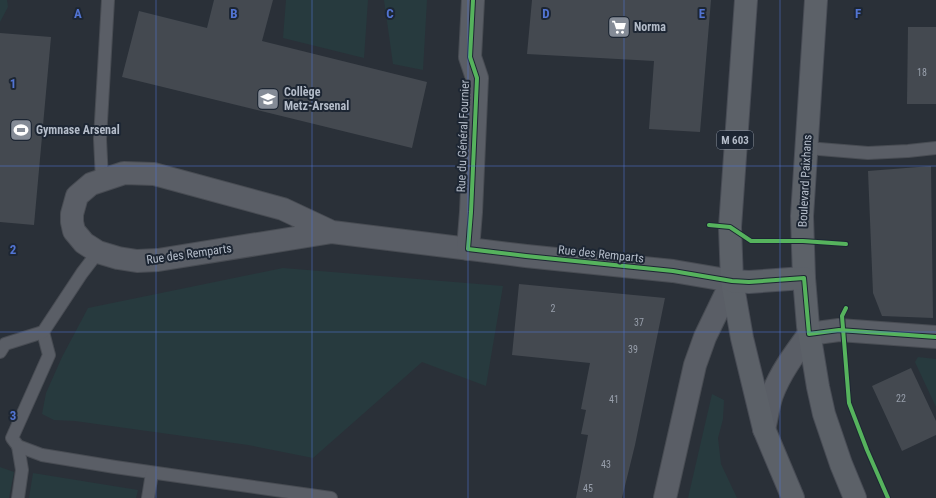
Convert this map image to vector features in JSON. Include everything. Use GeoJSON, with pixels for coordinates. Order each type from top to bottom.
{"type":"FeatureCollection","features":[{"type":"Feature","properties":{"kind":"main road","name":"M 603"},"geometry":{"type":"LineString","coordinates":[[746,0],[730,227],[732,281],[742,338],[764,429],[794,498]]}},
{"type":"Feature","properties":{"kind":"main road","name":"Boulevard Paixhans"},"geometry":{"type":"LineString","coordinates":[[816,0],[802,216],[804,278],[809,334],[824,414],[841,464],[855,498]]}},
{"type":"Feature","properties":{"kind":"main road"},"geometry":{"type":"LineString","coordinates":[[732,281],[749,282],[804,278]]}},
{"type":"Feature","properties":{"kind":"street","name":"Rue du Général Fournier"},"geometry":{"type":"LineString","coordinates":[[468,249],[477,78],[470,57],[473,0]]}},
{"type":"Feature","properties":{"kind":"street","name":"Rue des Remparts"},"geometry":{"type":"LineString","coordinates":[[332,232],[283,209],[154,174],[124,173],[91,184],[77,196],[72,214],[74,231],[78,238],[98,252],[127,260],[158,260],[332,232],[526,256],[673,271],[732,281]]}},
{"type":"Feature","properties":{"kind":"street"},"geometry":{"type":"LineString","coordinates":[[665,498],[695,364],[705,337],[732,281]]}},
{"type":"Feature","properties":{"kind":"street"},"geometry":{"type":"LineString","coordinates":[[764,429],[772,396],[780,378],[809,334],[839,330],[936,337]]}},
{"type":"Feature","properties":{"kind":"lane"},"geometry":{"type":"LineString","coordinates":[[102,180],[100,139],[108,0]]}},
{"type":"Feature","properties":{"kind":"lane"},"geometry":{"type":"LineString","coordinates":[[807,148],[868,153],[936,148]]}},
{"type":"Feature","properties":{"kind":"lane"},"geometry":{"type":"LineString","coordinates":[[0,352],[5,344],[42,332],[98,252]]}},
{"type":"Feature","properties":{"kind":"lane"},"geometry":{"type":"LineString","coordinates":[[18,498],[22,470],[18,446],[12,438],[49,355],[42,332]]}},
{"type":"Feature","properties":{"kind":"lane"},"geometry":{"type":"LineString","coordinates":[[18,446],[42,455],[152,473],[331,498]]}},
{"type":"Feature","properties":{"kind":"lane"},"geometry":{"type":"LineString","coordinates":[[148,498],[152,473]]}},
{"type":"Feature","properties":{"kind":"green space"},"geometry":{"type":"Polygon","coordinates":[[[0,0],[7,0],[8,7],[0,22],[0,0]]]}},
{"type":"Feature","properties":{"kind":"green space"},"geometry":{"type":"Polygon","coordinates":[[[286,0],[368,0],[364,58],[283,38],[286,0]]]}},
{"type":"Feature","properties":{"kind":"green space"},"geometry":{"type":"Polygon","coordinates":[[[384,0],[427,0],[423,70],[393,64],[384,0]]]}},
{"type":"Feature","properties":{"kind":"green space"},"geometry":{"type":"Polygon","coordinates":[[[283,268],[503,286],[486,386],[422,362],[313,458],[248,445],[75,421],[54,420],[42,414],[46,393],[62,357],[88,308],[283,268]]]}},
{"type":"Feature","properties":{"kind":"green space"},"geometry":{"type":"Polygon","coordinates":[[[918,357],[936,359],[936,407],[915,362],[918,357]]]}},
{"type":"Feature","properties":{"kind":"green space"},"geometry":{"type":"Polygon","coordinates":[[[712,394],[724,400],[723,419],[718,438],[721,464],[737,498],[688,498],[712,394]]]}},
{"type":"Feature","properties":{"kind":"green space"},"geometry":{"type":"Polygon","coordinates":[[[0,467],[14,472],[9,498],[0,498],[0,467]]]}},
{"type":"Feature","properties":{"kind":"green space"},"geometry":{"type":"Polygon","coordinates":[[[33,473],[138,490],[136,498],[29,498],[33,473]]]}},
{"type":"Feature","properties":{"kind":"building"},"geometry":{"type":"Polygon","coordinates":[[[214,0],[273,0],[262,41],[427,82],[412,148],[122,77],[139,11],[207,28],[214,0]]]}},
{"type":"Feature","properties":{"kind":"building","name":"Norma"},"geometry":{"type":"Polygon","coordinates":[[[532,0],[711,0],[700,132],[649,129],[654,61],[527,54],[532,0]]]}},
{"type":"Feature","properties":{"kind":"building"},"geometry":{"type":"Polygon","coordinates":[[[908,27],[936,27],[936,104],[907,104],[908,27]]]}},
{"type":"Feature","properties":{"kind":"building","name":"Gymnase Arsenal"},"geometry":{"type":"Polygon","coordinates":[[[0,33],[51,37],[34,225],[0,222],[0,33]]]}},
{"type":"Feature","properties":{"kind":"building"},"geometry":{"type":"Polygon","coordinates":[[[931,166],[933,318],[882,316],[873,293],[868,171],[931,166]]]}},
{"type":"Feature","properties":{"kind":"building"},"geometry":{"type":"Polygon","coordinates":[[[519,284],[665,298],[635,445],[622,498],[576,498],[588,435],[581,434],[586,410],[581,409],[590,363],[512,355],[519,284]]]}},
{"type":"Feature","properties":{"kind":"building"},"geometry":{"type":"Polygon","coordinates":[[[911,368],[936,421],[936,435],[902,451],[872,386],[911,368]]]}},
{"type":"Feature","properties":{"kind":"cycle path"},"geometry":{"type":"LineString","coordinates":[[473,0],[470,57],[477,78],[468,249],[673,271],[732,281],[749,282],[804,278],[809,334],[839,330],[936,337]]}},
{"type":"Feature","properties":{"kind":"cycle path"},"geometry":{"type":"LineString","coordinates":[[709,225],[730,227],[751,241],[803,241],[846,244]]}},
{"type":"Feature","properties":{"kind":"cycle path"},"geometry":{"type":"LineString","coordinates":[[846,308],[842,316],[849,403],[888,498]]}},
{"type":"Feature","properties":{"kind":"place","name":"Norma"},"geometry":{"type":"Point","coordinates":[619,27]}},
{"type":"Feature","properties":{"kind":"place","name":"Collège Metz-Arsenal"},"geometry":{"type":"Point","coordinates":[268,99]}},
{"type":"Feature","properties":{"kind":"place","name":"Gymnase Arsenal"},"geometry":{"type":"Point","coordinates":[21,130]}}]}
